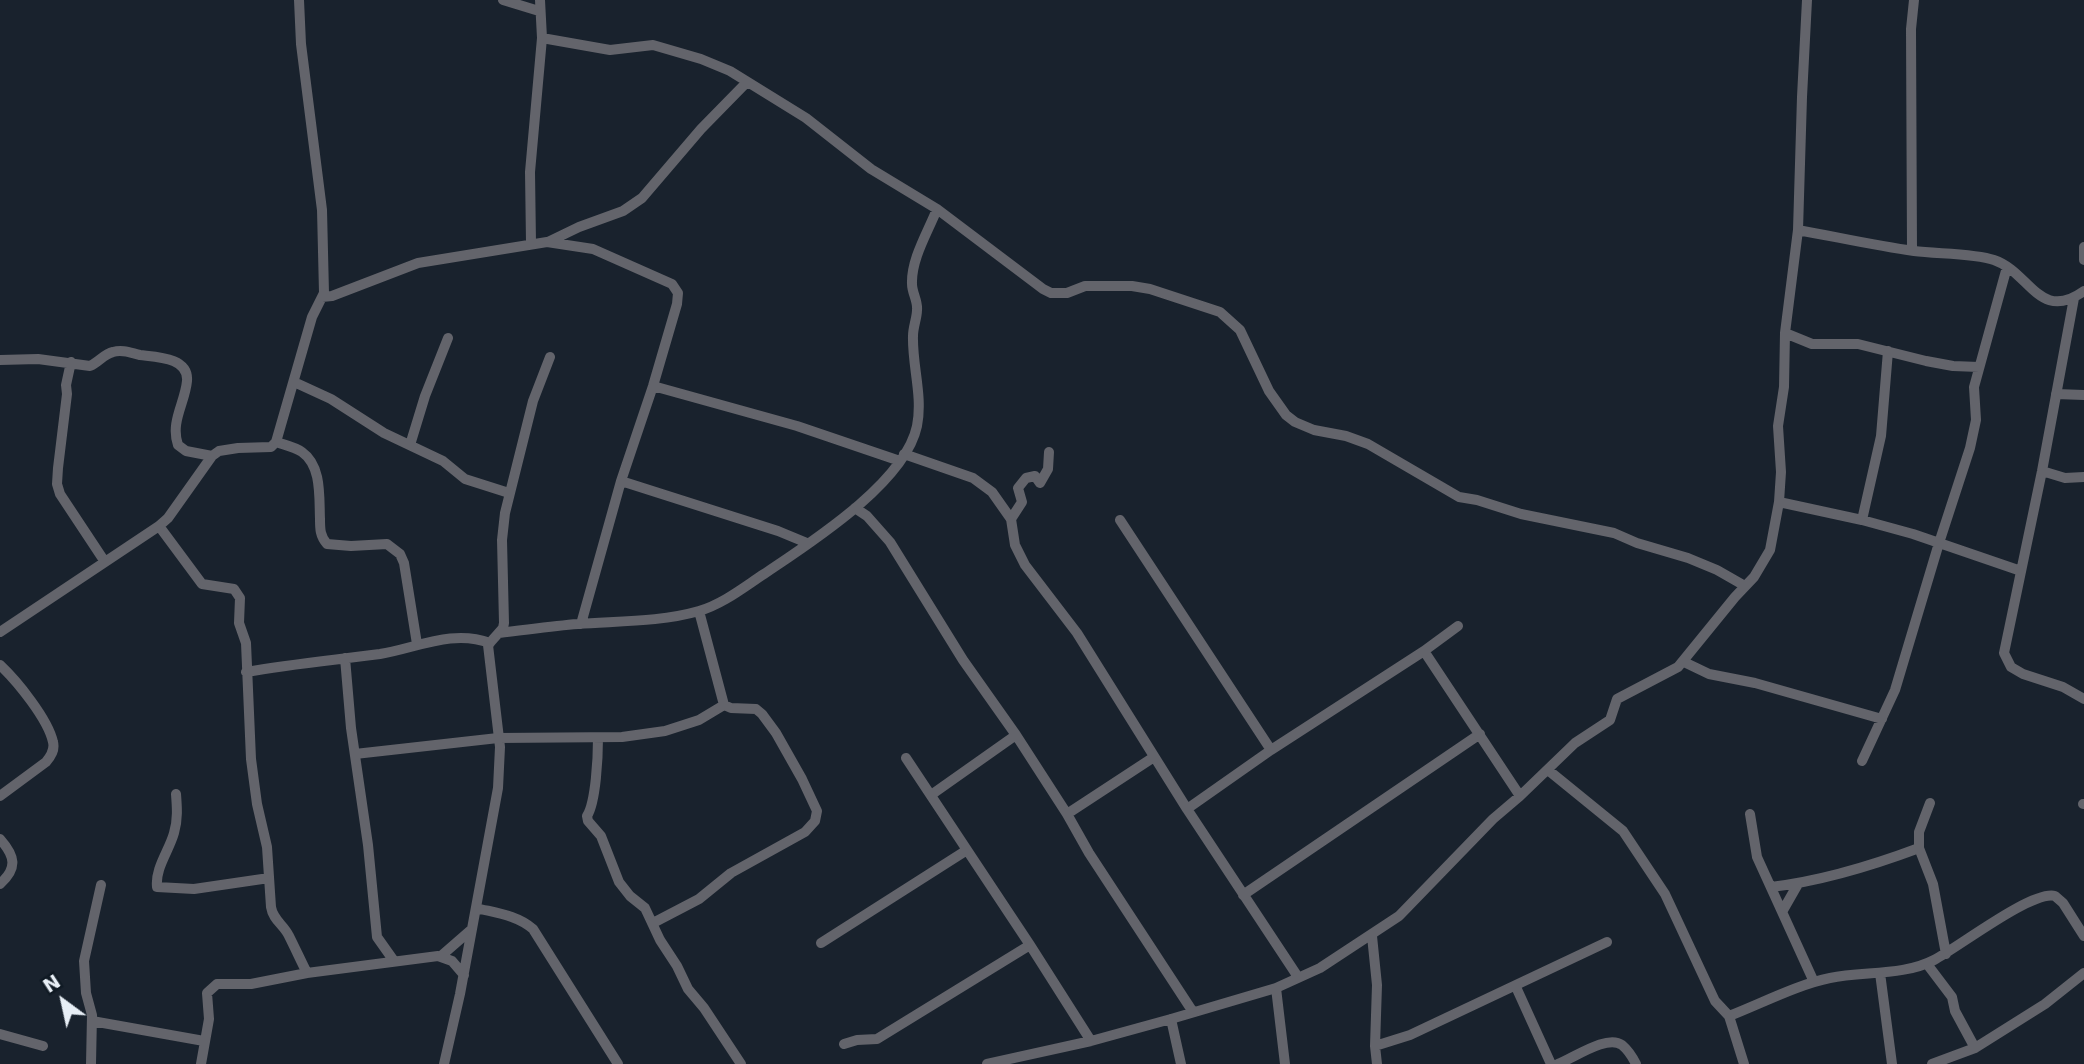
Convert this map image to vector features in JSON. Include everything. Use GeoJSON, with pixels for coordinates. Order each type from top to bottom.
{"type":"FeatureCollection","features":[{"type":"Feature","properties":{"kind":"street"},"geometry":{"type":"LineString","coordinates":[[0,632],[159,526],[168,518],[212,456],[219,451],[271,447],[276,442],[312,317],[324,293],[321,210],[301,44],[299,0]]}},
{"type":"Feature","properties":{"kind":"street"},"geometry":{"type":"LineString","coordinates":[[503,0],[539,5],[542,38],[530,172],[531,243]]}},
{"type":"Feature","properties":{"kind":"street"},"geometry":{"type":"LineString","coordinates":[[987,1064],[1091,1041],[1276,988],[1320,968],[1371,936],[1399,916],[1493,818],[1575,743],[1610,720],[1617,699],[1668,674],[1684,662],[1765,563],[1779,502],[1781,472],[1778,426],[1784,387],[1785,333],[1798,230],[1807,0]]}},
{"type":"Feature","properties":{"kind":"street"},"geometry":{"type":"LineString","coordinates":[[1912,250],[1914,0]]}},
{"type":"Feature","properties":{"kind":"street"},"geometry":{"type":"LineString","coordinates":[[542,38],[610,50],[653,45],[670,48],[730,71],[806,118],[872,169],[937,209],[1012,267],[1051,293],[1073,292],[1085,286],[1132,286],[1150,289],[1220,312],[1240,330],[1262,380],[1278,407],[1306,427],[1368,444],[1459,497],[1521,514],[1615,533],[1637,543],[1688,558],[1745,586]]}},
{"type":"Feature","properties":{"kind":"street"},"geometry":{"type":"LineString","coordinates":[[547,242],[623,211],[642,198],[701,129],[747,82]]}},
{"type":"Feature","properties":{"kind":"street"},"geometry":{"type":"LineString","coordinates":[[499,633],[642,620],[699,611],[730,596],[855,508],[902,457],[917,425],[913,337],[918,310],[911,286],[915,263],[937,209]]}},
{"type":"Feature","properties":{"kind":"street"},"geometry":{"type":"LineString","coordinates":[[1798,230],[1912,250],[1992,259],[2007,267],[2050,302],[2062,302],[2084,291]]}},
{"type":"Feature","properties":{"kind":"street"},"geometry":{"type":"LineString","coordinates":[[322,297],[343,292],[418,263],[547,242],[593,249],[671,284],[676,289],[677,304],[621,481],[582,624]]}},
{"type":"Feature","properties":{"kind":"street"},"geometry":{"type":"LineString","coordinates":[[2084,247],[2084,260]]}},
{"type":"Feature","properties":{"kind":"street"},"geometry":{"type":"LineString","coordinates":[[1862,761],[1895,690],[1908,654],[1938,543],[1970,448],[1976,420],[1974,387],[2007,267]]}},
{"type":"Feature","properties":{"kind":"street"},"geometry":{"type":"LineString","coordinates":[[2074,298],[2004,653],[2011,667],[2023,674],[2063,687],[2084,699]]}},
{"type":"Feature","properties":{"kind":"street"},"geometry":{"type":"LineString","coordinates":[[1785,333],[1803,342],[1857,344],[1940,363],[1979,367]]}},
{"type":"Feature","properties":{"kind":"street"},"geometry":{"type":"LineString","coordinates":[[410,445],[425,396],[448,338]]}},
{"type":"Feature","properties":{"kind":"street"},"geometry":{"type":"LineString","coordinates":[[0,360],[38,359],[90,366],[105,355],[123,350],[159,356],[182,366],[187,380],[175,429],[177,445],[186,451],[212,456]]}},
{"type":"Feature","properties":{"kind":"street"},"geometry":{"type":"LineString","coordinates":[[1862,520],[1881,436],[1888,351]]}},
{"type":"Feature","properties":{"kind":"street"},"geometry":{"type":"LineString","coordinates":[[444,1064],[464,975],[498,788],[498,738],[489,655],[490,643],[504,623],[502,540],[509,494],[533,401],[550,356]]}},
{"type":"Feature","properties":{"kind":"street"},"geometry":{"type":"LineString","coordinates":[[71,362],[66,384],[57,484],[60,494],[105,562]]}},
{"type":"Feature","properties":{"kind":"street"},"geometry":{"type":"LineString","coordinates":[[294,382],[331,399],[384,433],[443,461],[465,479],[509,494]]}},
{"type":"Feature","properties":{"kind":"street"},"geometry":{"type":"LineString","coordinates":[[653,386],[973,478],[983,484],[1011,519],[1014,545],[1025,565],[1077,633],[1187,809],[1298,977]]}},
{"type":"Feature","properties":{"kind":"street"},"geometry":{"type":"LineString","coordinates":[[2056,394],[2084,395]]}},
{"type":"Feature","properties":{"kind":"street"},"geometry":{"type":"LineString","coordinates":[[276,442],[308,457],[318,482],[320,531],[327,544],[387,544],[400,554],[404,563],[417,644]]}},
{"type":"Feature","properties":{"kind":"street"},"geometry":{"type":"LineString","coordinates":[[1011,519],[1022,502],[1018,488],[1026,478],[1035,475],[1040,483],[1048,469],[1049,452]]}},
{"type":"Feature","properties":{"kind":"street"},"geometry":{"type":"LineString","coordinates":[[2042,471],[2065,478],[2084,477]]}},
{"type":"Feature","properties":{"kind":"street"},"geometry":{"type":"LineString","coordinates":[[621,481],[685,500],[807,543]]}},
{"type":"Feature","properties":{"kind":"street"},"geometry":{"type":"LineString","coordinates":[[1779,502],[1862,520],[2021,571]]}},
{"type":"Feature","properties":{"kind":"street"},"geometry":{"type":"LineString","coordinates":[[855,508],[867,516],[890,542],[963,660],[1016,735],[1067,814],[1088,853],[1193,1012]]}},
{"type":"Feature","properties":{"kind":"street"},"geometry":{"type":"LineString","coordinates":[[1120,520],[1271,750]]}},
{"type":"Feature","properties":{"kind":"street"},"geometry":{"type":"LineString","coordinates":[[159,526],[202,584],[225,587],[238,593],[241,602],[239,623],[246,643],[251,759],[257,804],[267,847],[272,914],[289,936],[307,973]]}},
{"type":"Feature","properties":{"kind":"street"},"geometry":{"type":"LineString","coordinates":[[699,611],[724,705]]}},
{"type":"Feature","properties":{"kind":"street"},"geometry":{"type":"LineString","coordinates":[[1187,809],[1458,626]]}},
{"type":"Feature","properties":{"kind":"street"},"geometry":{"type":"LineString","coordinates":[[246,672],[384,653],[455,638],[479,639],[490,643]]}},
{"type":"Feature","properties":{"kind":"street"},"geometry":{"type":"LineString","coordinates":[[1424,651],[1520,796]]}},
{"type":"Feature","properties":{"kind":"street"},"geometry":{"type":"LineString","coordinates":[[345,658],[377,937],[394,961]]}},
{"type":"Feature","properties":{"kind":"street"},"geometry":{"type":"LineString","coordinates":[[1684,662],[1709,674],[1882,719]]}},
{"type":"Feature","properties":{"kind":"street"},"geometry":{"type":"LineString","coordinates":[[0,665],[28,695],[54,743],[52,755],[46,762],[0,796]]}},
{"type":"Feature","properties":{"kind":"street"},"geometry":{"type":"LineString","coordinates":[[355,754],[498,738],[598,738],[665,731],[699,720],[724,705],[756,709],[776,733],[802,779],[817,811],[816,821],[805,832],[731,873],[699,899],[653,923]]}},
{"type":"Feature","properties":{"kind":"street"},"geometry":{"type":"LineString","coordinates":[[1243,895],[1480,734]]}},
{"type":"Feature","properties":{"kind":"street"},"geometry":{"type":"LineString","coordinates":[[931,795],[1016,735]]}},
{"type":"Feature","properties":{"kind":"street"},"geometry":{"type":"LineString","coordinates":[[598,738],[598,759],[588,821],[601,836],[619,882],[630,896],[645,908],[688,989],[704,1008],[741,1064]]}},
{"type":"Feature","properties":{"kind":"street"},"geometry":{"type":"LineString","coordinates":[[1067,814],[1154,757]]}},
{"type":"Feature","properties":{"kind":"street"},"geometry":{"type":"LineString","coordinates":[[906,758],[1091,1041]]}},
{"type":"Feature","properties":{"kind":"street"},"geometry":{"type":"LineString","coordinates":[[1548,770],[1623,831],[1665,894],[1715,1001],[1730,1016],[1744,1064]]}},
{"type":"Feature","properties":{"kind":"street"},"geometry":{"type":"LineString","coordinates":[[176,793],[178,820],[158,872],[158,887],[194,889],[269,878]]}},
{"type":"Feature","properties":{"kind":"street"},"geometry":{"type":"LineString","coordinates":[[1930,803],[1919,832],[1919,848],[1933,884],[1946,954]]}},
{"type":"Feature","properties":{"kind":"street"},"geometry":{"type":"LineString","coordinates":[[1750,814],[1757,857],[1814,982]]}},
{"type":"Feature","properties":{"kind":"street"},"geometry":{"type":"LineString","coordinates":[[0,839],[12,857],[12,867],[10,875],[0,884]]}},
{"type":"Feature","properties":{"kind":"street"},"geometry":{"type":"LineString","coordinates":[[1771,887],[1798,884],[1875,864],[1919,848]]}},
{"type":"Feature","properties":{"kind":"street"},"geometry":{"type":"LineString","coordinates":[[821,943],[967,850]]}},
{"type":"Feature","properties":{"kind":"street"},"geometry":{"type":"LineString","coordinates":[[1782,912],[1798,884]]}},
{"type":"Feature","properties":{"kind":"street"},"geometry":{"type":"LineString","coordinates":[[91,1064],[92,1015],[86,993],[84,961],[101,885]]}},
{"type":"Feature","properties":{"kind":"street"},"geometry":{"type":"LineString","coordinates":[[1730,1016],[1814,982],[1927,964],[1998,919],[2049,894],[2063,903],[2084,936]]}},
{"type":"Feature","properties":{"kind":"street"},"geometry":{"type":"LineString","coordinates":[[476,908],[513,917],[533,929],[618,1064]]}},
{"type":"Feature","properties":{"kind":"street"},"geometry":{"type":"LineString","coordinates":[[441,956],[472,929]]}},
{"type":"Feature","properties":{"kind":"street"},"geometry":{"type":"LineString","coordinates":[[1371,936],[1377,985],[1377,1064]]}},
{"type":"Feature","properties":{"kind":"street"},"geometry":{"type":"LineString","coordinates":[[1375,1046],[1410,1035],[1607,942]]}},
{"type":"Feature","properties":{"kind":"street"},"geometry":{"type":"LineString","coordinates":[[844,1044],[877,1039],[1030,946]]}},
{"type":"Feature","properties":{"kind":"street"},"geometry":{"type":"LineString","coordinates":[[201,1064],[209,1019],[207,993],[217,984],[251,984],[307,973],[441,956],[452,961],[464,975]]}},
{"type":"Feature","properties":{"kind":"street"},"geometry":{"type":"LineString","coordinates":[[1927,964],[1952,997],[1955,1011],[1975,1048]]}},
{"type":"Feature","properties":{"kind":"street"},"geometry":{"type":"LineString","coordinates":[[1880,973],[1892,1064]]}},
{"type":"Feature","properties":{"kind":"street"},"geometry":{"type":"LineString","coordinates":[[1932,1064],[1975,1048],[2045,1004],[2084,973]]}},
{"type":"Feature","properties":{"kind":"street"},"geometry":{"type":"LineString","coordinates":[[1516,987],[1551,1064]]}},
{"type":"Feature","properties":{"kind":"street"},"geometry":{"type":"LineString","coordinates":[[1276,988],[1285,1064]]}},
{"type":"Feature","properties":{"kind":"street"},"geometry":{"type":"LineString","coordinates":[[1171,1019],[1181,1064]]}},
{"type":"Feature","properties":{"kind":"street"},"geometry":{"type":"LineString","coordinates":[[92,1021],[204,1041]]}},
{"type":"Feature","properties":{"kind":"street"},"geometry":{"type":"LineString","coordinates":[[0,1034],[43,1046]]}},
{"type":"Feature","properties":{"kind":"street"},"geometry":{"type":"LineString","coordinates":[[1558,1064],[1599,1045],[1614,1042],[1622,1045],[1636,1064]]}}]}
